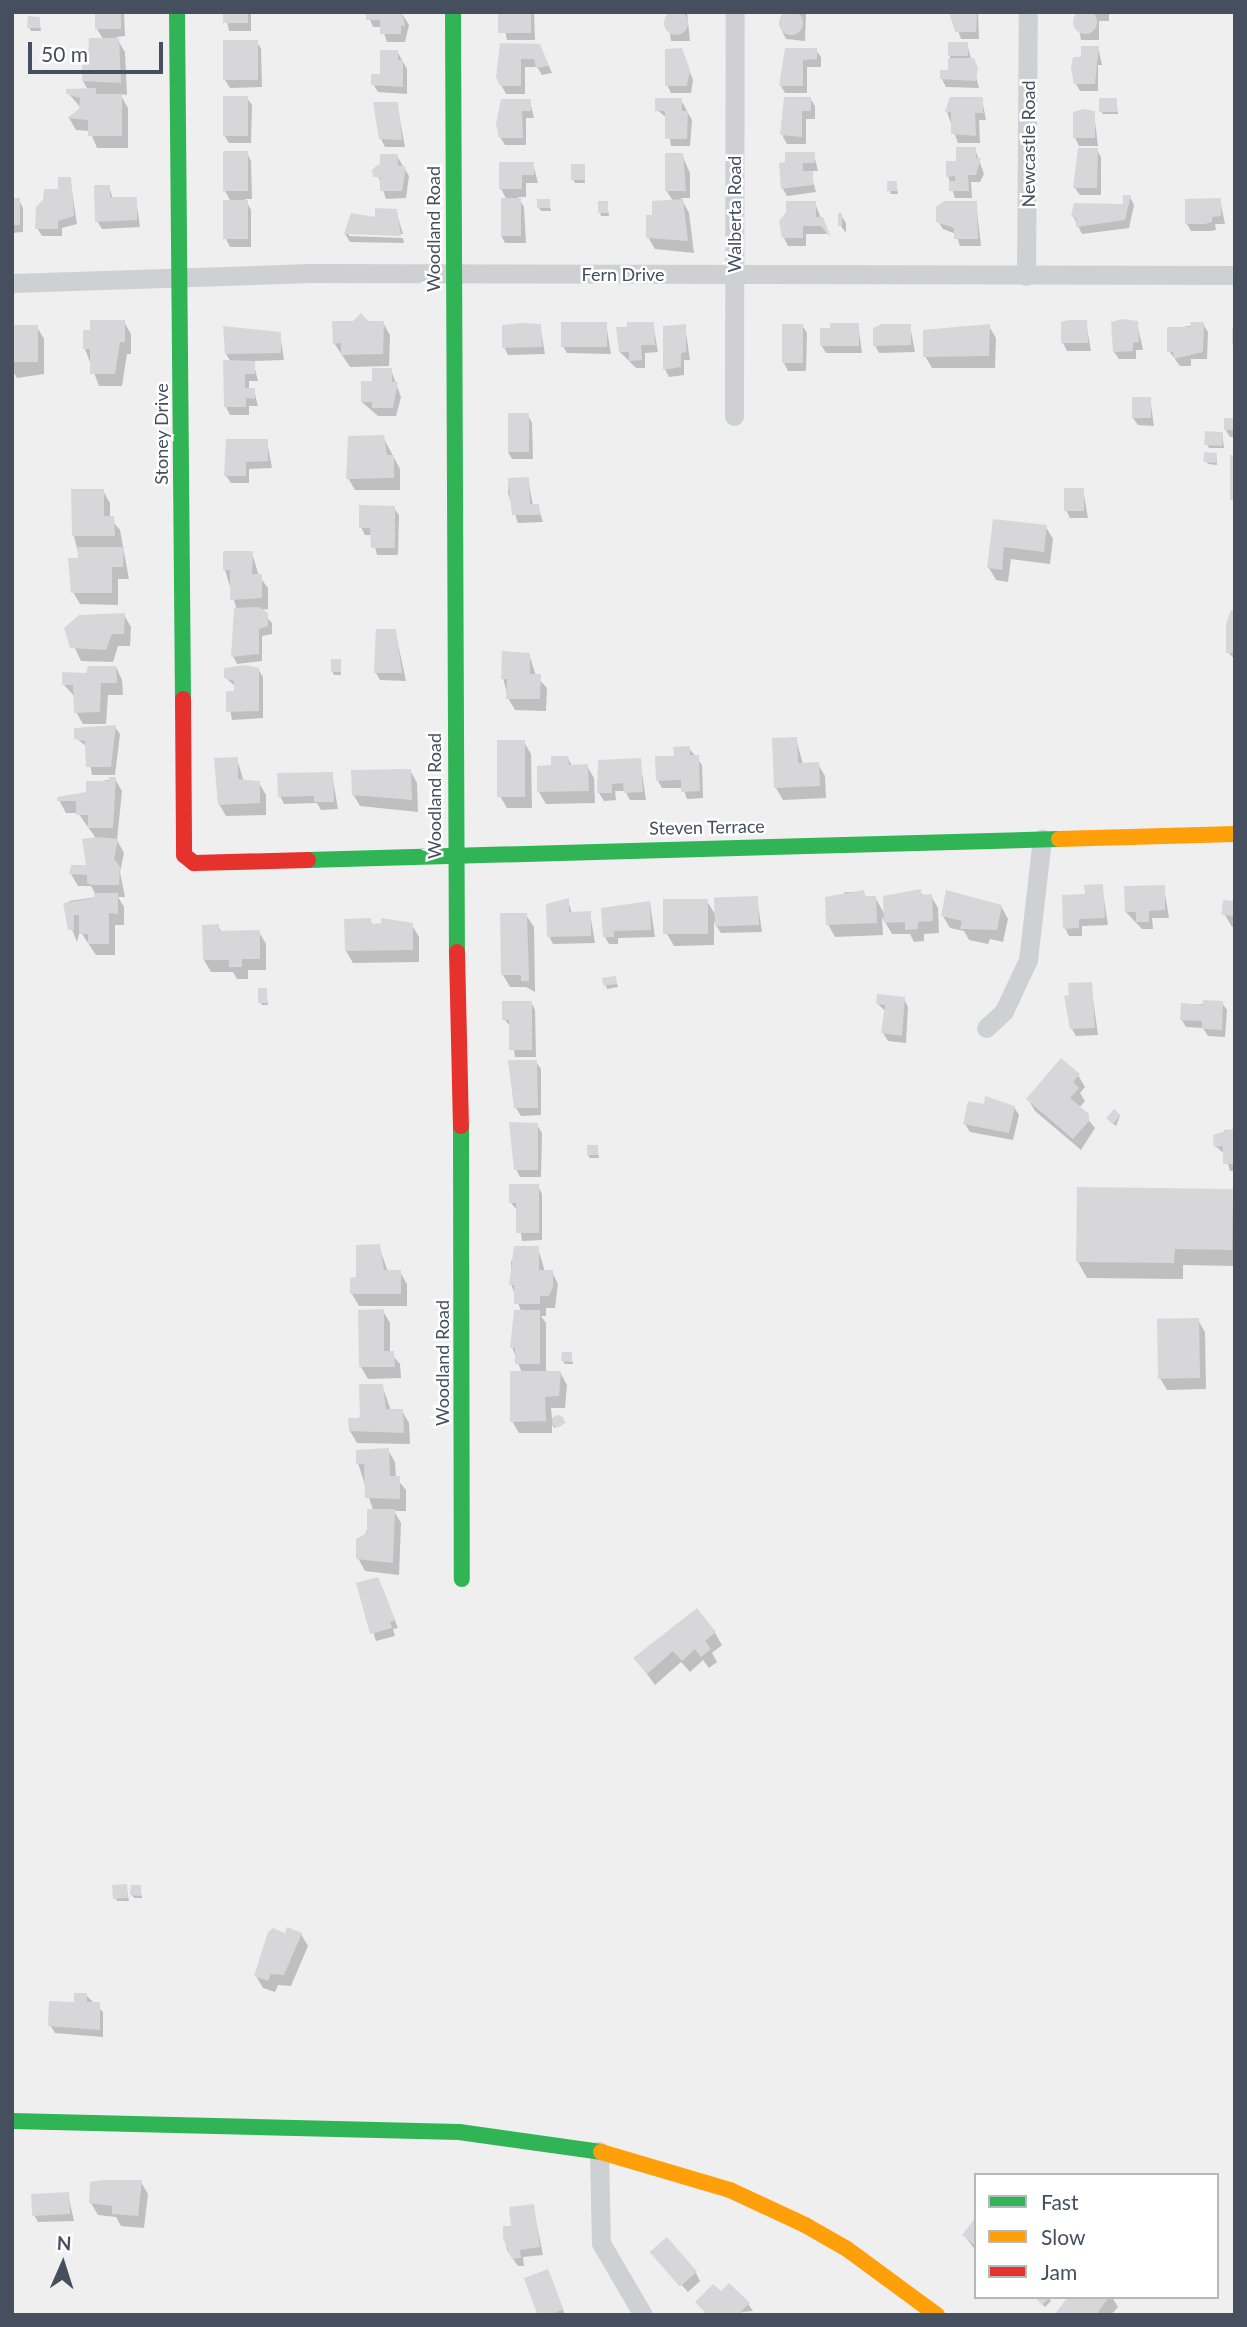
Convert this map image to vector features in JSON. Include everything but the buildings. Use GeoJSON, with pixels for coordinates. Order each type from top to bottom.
{"type":"FeatureCollection","features":[{"type":"Feature","properties":{"kind":"street","name":"Stoney Drive"},"geometry":{"type":"LineString","coordinates":[[177,12],[184,855]]}},
{"type":"Feature","properties":{"kind":"street","name":"Woodland Road"},"geometry":{"type":"LineString","coordinates":[[453,12],[453,855],[461,1072],[461,1579]]}},
{"type":"Feature","properties":{"kind":"street","name":"Walberta Road"},"geometry":{"type":"LineString","coordinates":[[734,12],[734,416]]}},
{"type":"Feature","properties":{"kind":"street","name":"Newcastle Road"},"geometry":{"type":"LineString","coordinates":[[1026,276],[1028,12]]}},
{"type":"Feature","properties":{"kind":"street","name":"Fern Drive"},"geometry":{"type":"LineString","coordinates":[[12,283],[180,275],[452,273],[1235,275]]}},
{"type":"Feature","properties":{"kind":"street","name":"Steven Terrace"},"geometry":{"type":"LineString","coordinates":[[184,855],[194,863],[1235,834]]}},
{"type":"Feature","properties":{"kind":"street"},"geometry":{"type":"LineString","coordinates":[[986,1028],[1004,1011],[1028,960],[1042,839]]}},
{"type":"Feature","properties":{"kind":"street"},"geometry":{"type":"LineString","coordinates":[[12,2121],[459,2132],[549,2141],[599,2151],[730,2190],[805,2225],[857,2255],[937,2315]]}},
{"type":"Feature","properties":{"kind":"street"},"geometry":{"type":"LineString","coordinates":[[599,2151],[601,2243],[643,2315]]}},
{"type":"Feature","properties":{"kind":"traffic: fast"},"geometry":{"type":"LineString","coordinates":[[177,12],[183,699]]}},
{"type":"Feature","properties":{"kind":"traffic: fast"},"geometry":{"type":"LineString","coordinates":[[453,12],[457,952]]}},
{"type":"Feature","properties":{"kind":"traffic: fast"},"geometry":{"type":"LineString","coordinates":[[308,860],[1059,839]]}},
{"type":"Feature","properties":{"kind":"traffic: fast"},"geometry":{"type":"LineString","coordinates":[[461,1126],[462,1579]]}},
{"type":"Feature","properties":{"kind":"traffic: fast"},"geometry":{"type":"LineString","coordinates":[[12,2121],[459,2132],[601,2152]]}},
{"type":"Feature","properties":{"kind":"traffic: slow"},"geometry":{"type":"LineString","coordinates":[[1059,839],[1235,834]]}},
{"type":"Feature","properties":{"kind":"traffic: slow"},"geometry":{"type":"LineString","coordinates":[[601,2152],[730,2190],[805,2225],[847,2249],[937,2315]]}},
{"type":"Feature","properties":{"kind":"traffic: jam"},"geometry":{"type":"LineString","coordinates":[[183,699],[184,855],[194,863],[308,860]]}},
{"type":"Feature","properties":{"kind":"traffic: jam"},"geometry":{"type":"LineString","coordinates":[[457,952],[461,1126]]}}]}
